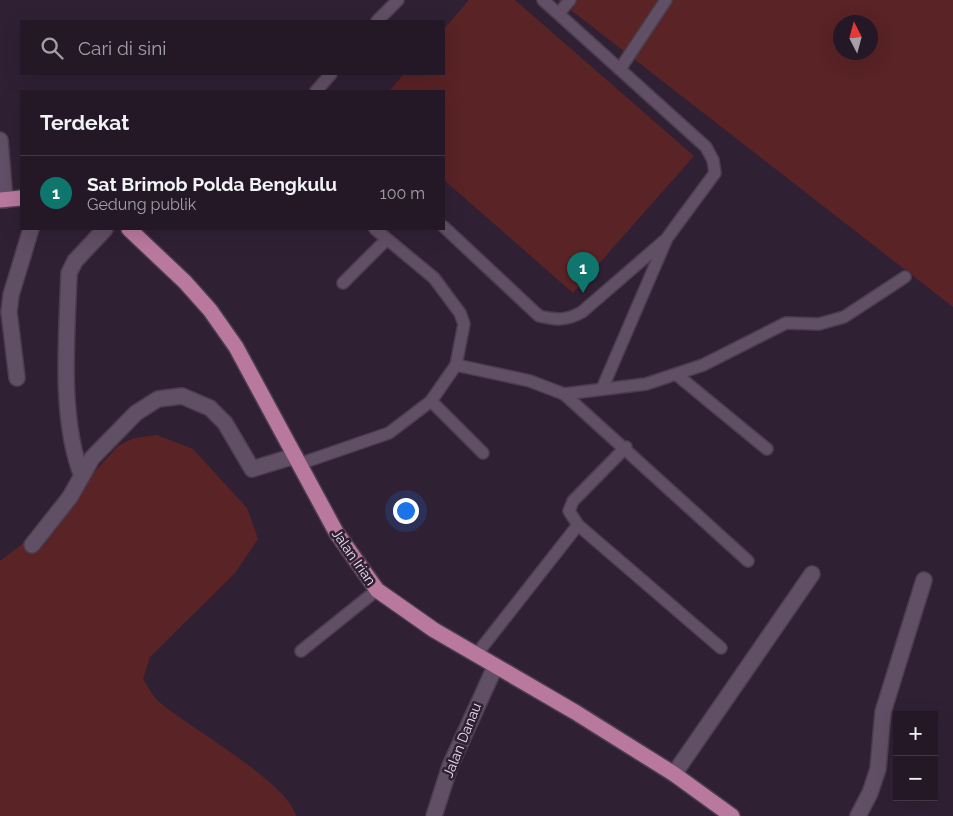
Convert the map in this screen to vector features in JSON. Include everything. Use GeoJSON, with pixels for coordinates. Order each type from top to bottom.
{"type":"FeatureCollection","features":[{"type":"Feature","properties":{"kind":"main road"},"geometry":{"type":"LineString","coordinates":[[2,200],[20,198]]}},
{"type":"Feature","properties":{"kind":"main road","name":"Jalan Irian"},"geometry":{"type":"LineString","coordinates":[[130,230],[185,282],[210,310],[236,347],[336,532],[377,590],[495,667],[575,712],[674,774],[732,816]]}},
{"type":"Feature","properties":{"kind":"street"},"geometry":{"type":"LineString","coordinates":[[0,140],[2,200]]}},
{"type":"Feature","properties":{"kind":"street"},"geometry":{"type":"LineString","coordinates":[[16,378],[9,312],[11,295],[31,230]]}},
{"type":"Feature","properties":{"kind":"street"},"geometry":{"type":"LineString","coordinates":[[82,476],[73,455],[70,437],[67,377],[69,273],[74,261],[104,230]]}},
{"type":"Feature","properties":{"kind":"street"},"geometry":{"type":"LineString","coordinates":[[32,545],[70,497],[92,458],[136,413],[158,399],[169,396],[182,396],[210,408],[225,423],[252,468],[297,460]]}},
{"type":"Feature","properties":{"kind":"street"},"geometry":{"type":"LineString","coordinates":[[674,774],[812,574]]}},
{"type":"Feature","properties":{"kind":"street"},"geometry":{"type":"LineString","coordinates":[[858,816],[870,793],[878,769],[883,712],[924,580]]}},
{"type":"Feature","properties":{"kind":"street","name":"Jalan Danau"},"geometry":{"type":"LineString","coordinates":[[434,816],[450,766],[495,667]]}},
{"type":"Feature","properties":{"kind":"lane"},"geometry":{"type":"LineString","coordinates":[[378,20],[398,0]]}},
{"type":"Feature","properties":{"kind":"lane"},"geometry":{"type":"LineString","coordinates":[[445,228],[540,316],[558,320],[571,318],[582,312],[667,238],[715,173],[713,160],[706,147],[543,0]]}},
{"type":"Feature","properties":{"kind":"lane"},"geometry":{"type":"LineString","coordinates":[[559,14],[570,0]]}},
{"type":"Feature","properties":{"kind":"lane"},"geometry":{"type":"LineString","coordinates":[[620,69],[666,0]]}},
{"type":"Feature","properties":{"kind":"lane"},"geometry":{"type":"LineString","coordinates":[[322,89],[331,75]]}},
{"type":"Feature","properties":{"kind":"lane"},"geometry":{"type":"LineString","coordinates":[[297,460],[389,433],[431,401],[456,365],[464,324],[460,313],[434,278],[376,230]]}},
{"type":"Feature","properties":{"kind":"lane"},"geometry":{"type":"LineString","coordinates":[[602,389],[667,238]]}},
{"type":"Feature","properties":{"kind":"lane"},"geometry":{"type":"LineString","coordinates":[[343,283],[386,240]]}},
{"type":"Feature","properties":{"kind":"lane"},"geometry":{"type":"LineString","coordinates":[[564,394],[646,384],[677,375],[703,365],[786,323],[819,324],[844,317],[905,277]]}},
{"type":"Feature","properties":{"kind":"lane"},"geometry":{"type":"LineString","coordinates":[[456,365],[530,381],[564,394],[626,447],[748,561]]}},
{"type":"Feature","properties":{"kind":"lane"},"geometry":{"type":"LineString","coordinates":[[677,375],[767,449]]}},
{"type":"Feature","properties":{"kind":"lane"},"geometry":{"type":"LineString","coordinates":[[431,401],[483,453]]}},
{"type":"Feature","properties":{"kind":"lane"},"geometry":{"type":"LineString","coordinates":[[626,447],[572,501],[569,511],[578,525],[721,648]]}},
{"type":"Feature","properties":{"kind":"lane"},"geometry":{"type":"LineString","coordinates":[[476,655],[578,525]]}},
{"type":"Feature","properties":{"kind":"lane"},"geometry":{"type":"LineString","coordinates":[[301,651],[377,590]]}},
{"type":"Feature","properties":{"kind":"shaded area"},"geometry":{"type":"Polygon","coordinates":[[[469,0],[515,0],[694,156],[573,293],[445,181],[445,90],[390,90],[403,75],[445,75],[445,28],[469,0]]]}},
{"type":"Feature","properties":{"kind":"shaded area"},"geometry":{"type":"Polygon","coordinates":[[[558,0],[953,0],[953,307],[558,0]]]}},
{"type":"Feature","properties":{"kind":"shaded area"},"geometry":{"type":"Polygon","coordinates":[[[157,435],[193,449],[247,508],[258,539],[235,573],[150,657],[143,679],[158,701],[275,787],[289,802],[296,816],[0,816],[0,561],[43,528],[118,446],[134,438],[157,435]]]}},
{"type":"Feature","properties":{"kind":"place","name":"Sat Brimob Polda Bengkulu"},"geometry":{"type":"Point","coordinates":[583,293]}}]}
